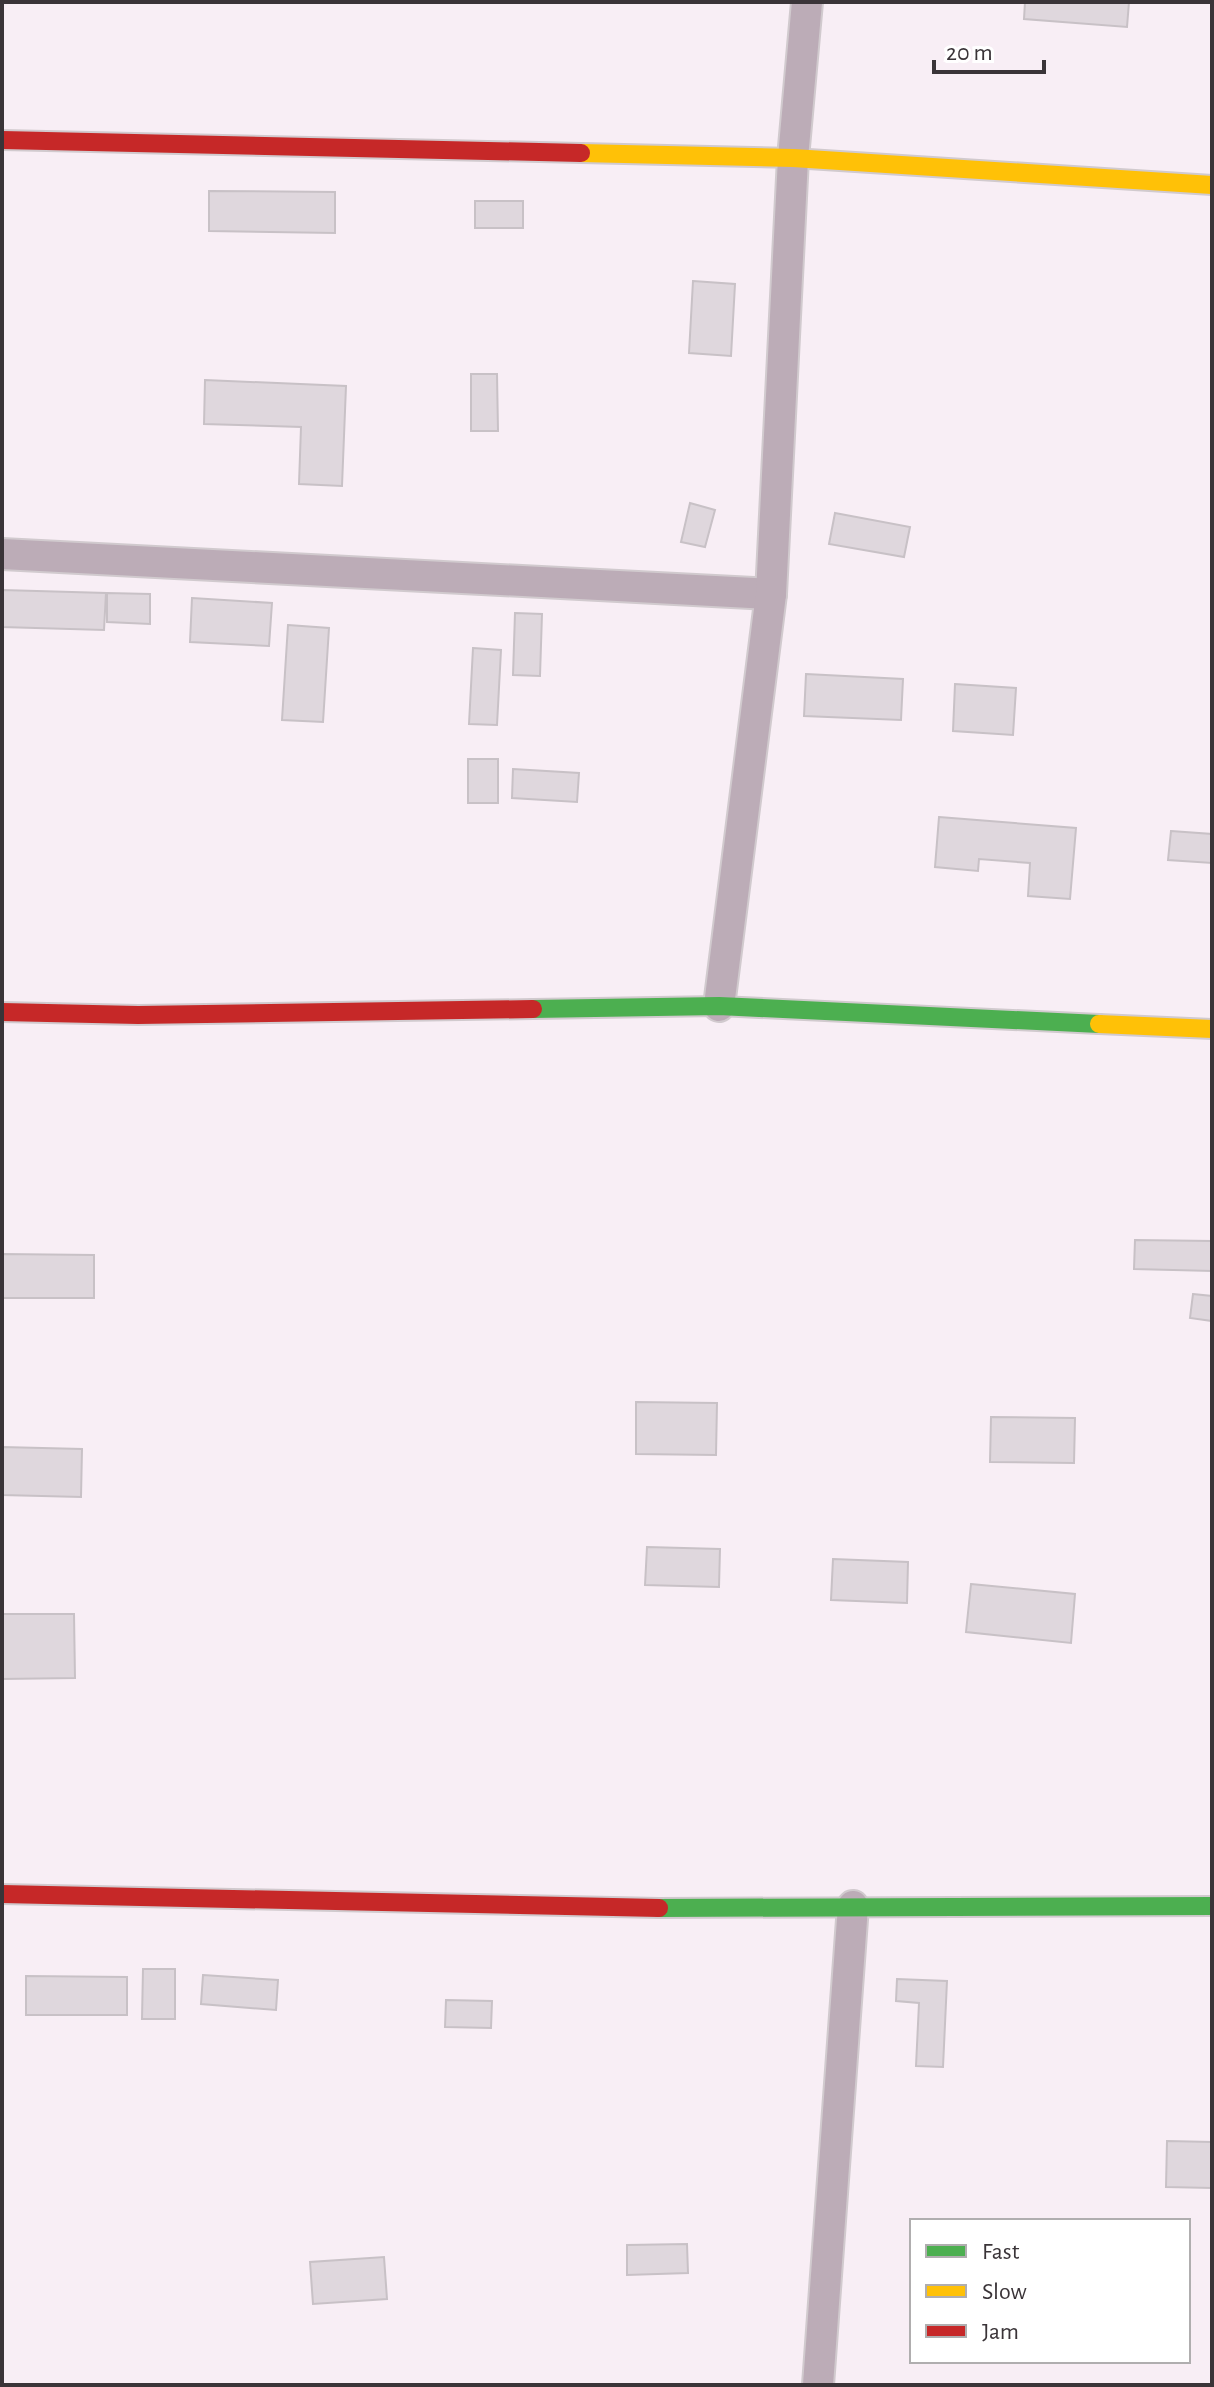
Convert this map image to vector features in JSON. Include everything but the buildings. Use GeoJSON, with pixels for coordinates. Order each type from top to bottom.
{"type":"FeatureCollection","features":[{"type":"Feature","properties":{"kind":"street"},"geometry":{"type":"LineString","coordinates":[[719,1006],[771,594],[793,158],[807,2]]}},
{"type":"Feature","properties":{"kind":"street"},"geometry":{"type":"LineString","coordinates":[[2,140],[793,158],[1212,185]]}},
{"type":"Feature","properties":{"kind":"street"},"geometry":{"type":"LineString","coordinates":[[2,554],[771,594]]}},
{"type":"Feature","properties":{"kind":"street"},"geometry":{"type":"LineString","coordinates":[[2,1012],[138,1015],[719,1006],[1212,1029]]}},
{"type":"Feature","properties":{"kind":"street"},"geometry":{"type":"LineString","coordinates":[[2,1894],[712,1909],[1212,1906]]}},
{"type":"Feature","properties":{"kind":"street"},"geometry":{"type":"LineString","coordinates":[[818,2385],[853,1906]]}},
{"type":"Feature","properties":{"kind":"traffic: fast"},"geometry":{"type":"LineString","coordinates":[[533,1009],[719,1006],[1099,1024]]}},
{"type":"Feature","properties":{"kind":"traffic: fast"},"geometry":{"type":"LineString","coordinates":[[659,1908],[1212,1906]]}},
{"type":"Feature","properties":{"kind":"traffic: slow"},"geometry":{"type":"LineString","coordinates":[[581,153],[793,158],[1212,185]]}},
{"type":"Feature","properties":{"kind":"traffic: slow"},"geometry":{"type":"LineString","coordinates":[[1099,1024],[1212,1029]]}},
{"type":"Feature","properties":{"kind":"traffic: jam"},"geometry":{"type":"LineString","coordinates":[[2,140],[581,153]]}},
{"type":"Feature","properties":{"kind":"traffic: jam"},"geometry":{"type":"LineString","coordinates":[[2,1012],[138,1015],[533,1009]]}},
{"type":"Feature","properties":{"kind":"traffic: jam"},"geometry":{"type":"LineString","coordinates":[[2,1894],[659,1908]]}}]}
